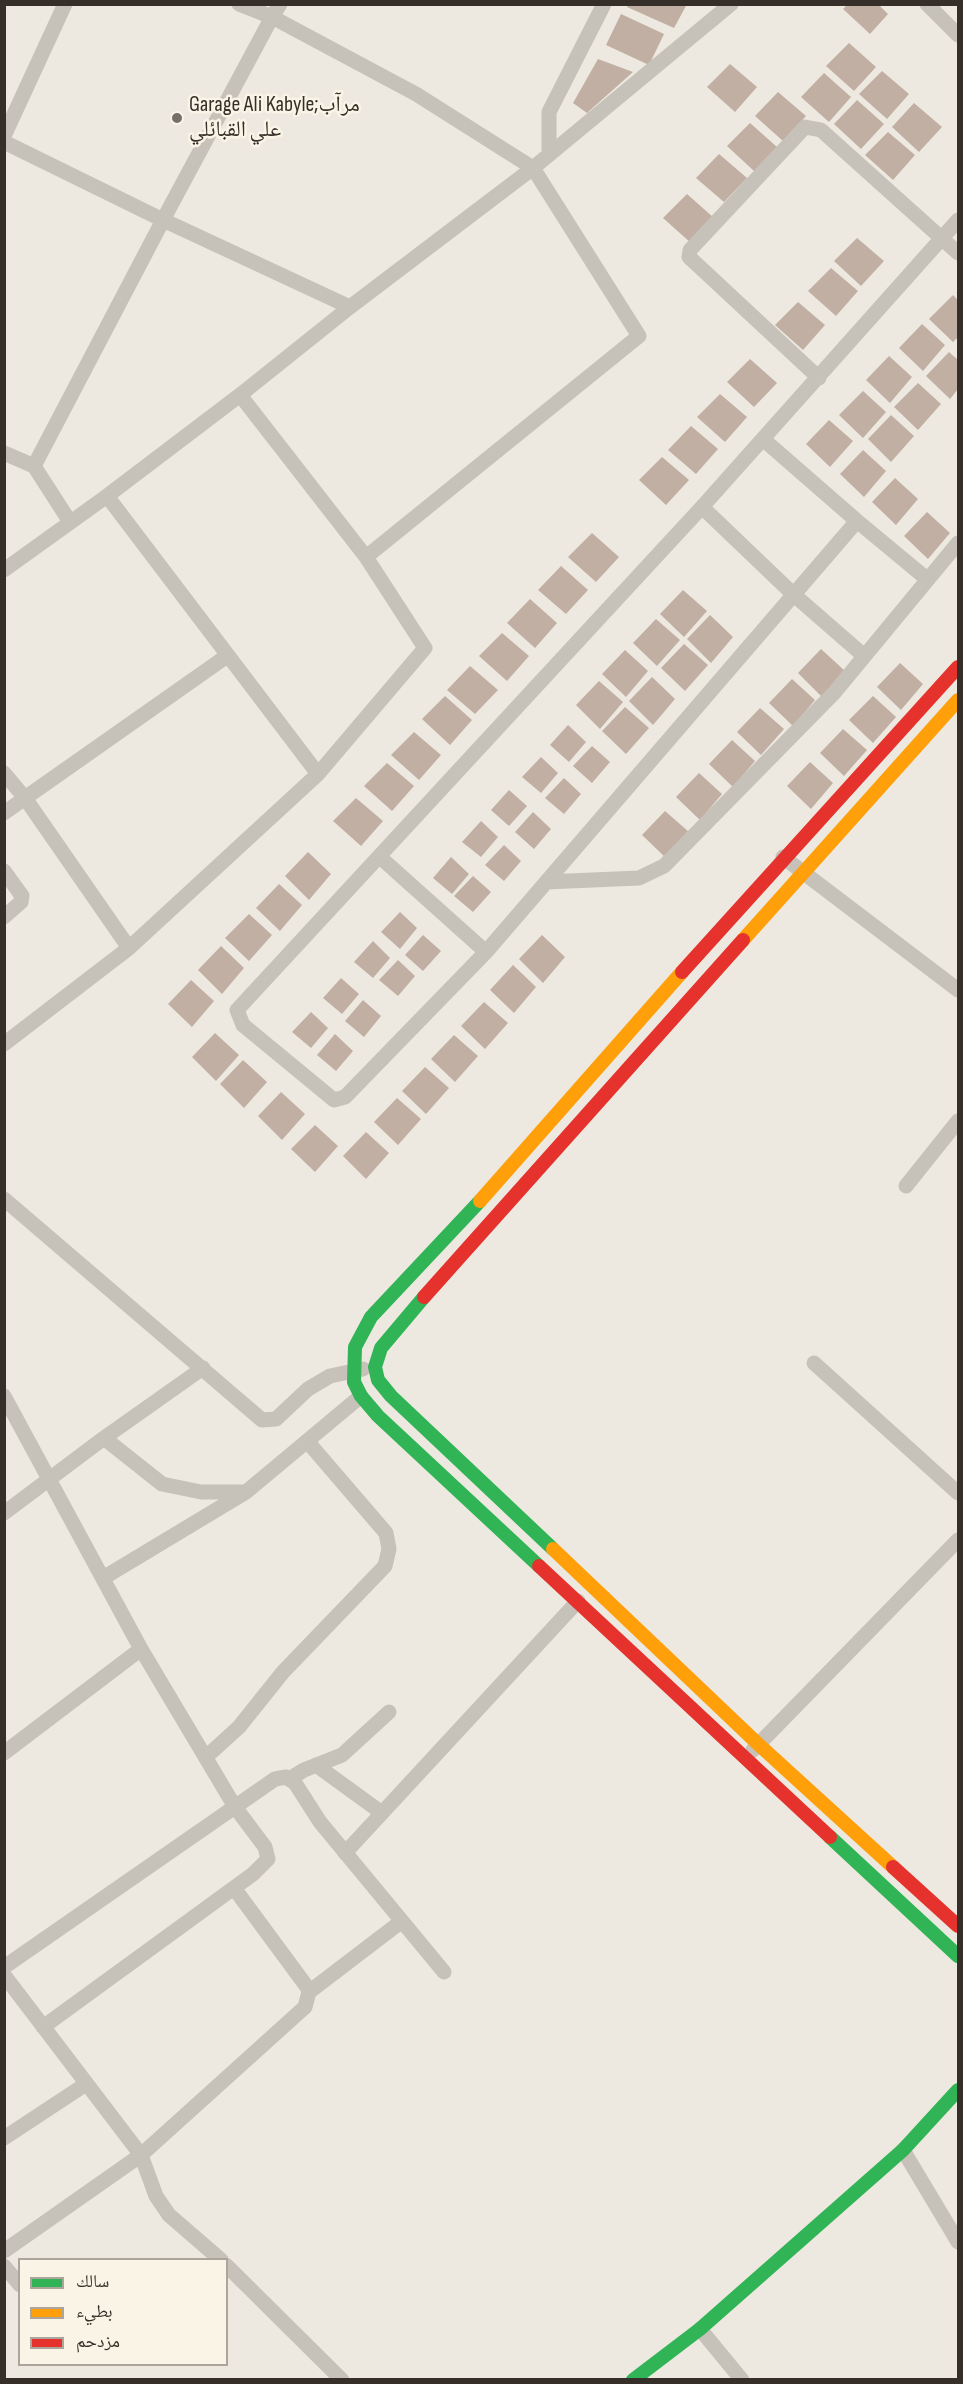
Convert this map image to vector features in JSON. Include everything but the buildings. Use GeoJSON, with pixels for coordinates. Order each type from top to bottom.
{"type":"FeatureCollection","features":[{"type":"Feature","properties":{"kind":"street"},"geometry":{"type":"LineString","coordinates":[[4,136],[65,4]]}},
{"type":"Feature","properties":{"kind":"street"},"geometry":{"type":"LineString","coordinates":[[239,4],[276,11],[416,94],[533,168],[639,336],[366,557]]}},
{"type":"Feature","properties":{"kind":"street"},"geometry":{"type":"LineString","coordinates":[[549,155],[549,112],[604,4]]}},
{"type":"Feature","properties":{"kind":"street"},"geometry":{"type":"LineString","coordinates":[[4,570],[107,496],[240,395],[350,307],[533,168],[731,4]]}},
{"type":"Feature","properties":{"kind":"street"},"geometry":{"type":"LineString","coordinates":[[927,4],[958,35]]}},
{"type":"Feature","properties":{"kind":"street"},"geometry":{"type":"LineString","coordinates":[[34,466],[276,11]]}},
{"type":"Feature","properties":{"kind":"street"},"geometry":{"type":"LineString","coordinates":[[819,378],[694,265],[689,257],[690,250],[805,127],[821,130],[958,253]]}},
{"type":"Feature","properties":{"kind":"street"},"geometry":{"type":"LineString","coordinates":[[4,142],[163,220],[350,307]]}},
{"type":"Feature","properties":{"kind":"street"},"geometry":{"type":"LineString","coordinates":[[857,521],[486,952],[340,1100],[334,1100],[243,1025],[237,1010],[381,858],[764,440],[958,220]]}},
{"type":"Feature","properties":{"kind":"street"},"geometry":{"type":"LineString","coordinates":[[4,1044],[129,948],[318,774],[425,648],[366,557],[240,395]]}},
{"type":"Feature","properties":{"kind":"street"},"geometry":{"type":"LineString","coordinates":[[764,440],[927,579]]}},
{"type":"Feature","properties":{"kind":"street"},"geometry":{"type":"LineString","coordinates":[[4,453],[34,466],[70,522]]}},
{"type":"Feature","properties":{"kind":"street"},"geometry":{"type":"LineString","coordinates":[[107,496],[318,774]]}},
{"type":"Feature","properties":{"kind":"street"},"geometry":{"type":"LineString","coordinates":[[702,507],[793,594],[863,655]]}},
{"type":"Feature","properties":{"kind":"street"},"geometry":{"type":"LineString","coordinates":[[546,882],[639,878],[664,866],[834,693],[863,655],[958,543]]}},
{"type":"Feature","properties":{"kind":"street"},"geometry":{"type":"LineString","coordinates":[[4,813],[227,656]]}},
{"type":"Feature","properties":{"kind":"street"},"geometry":{"type":"LineString","coordinates":[[958,667],[783,857],[466,1216],[370,1317],[355,1347],[353,1370],[354,1382],[361,1396],[378,1416],[747,1758],[821,1831],[958,1956]]}},
{"type":"Feature","properties":{"kind":"street"},"geometry":{"type":"LineString","coordinates":[[958,700],[396,1328],[381,1348],[375,1367],[378,1380],[392,1396],[757,1743],[958,1926]]}},
{"type":"Feature","properties":{"kind":"street"},"geometry":{"type":"LineString","coordinates":[[4,772],[25,798],[129,948]]}},
{"type":"Feature","properties":{"kind":"street"},"geometry":{"type":"LineString","coordinates":[[783,857],[801,873],[958,990]]}},
{"type":"Feature","properties":{"kind":"street"},"geometry":{"type":"LineString","coordinates":[[381,858],[486,952]]}},
{"type":"Feature","properties":{"kind":"street"},"geometry":{"type":"LineString","coordinates":[[4,870],[22,896],[21,902],[4,917]]}},
{"type":"Feature","properties":{"kind":"street"},"geometry":{"type":"LineString","coordinates":[[556,1114],[572,1129]]}},
{"type":"Feature","properties":{"kind":"street"},"geometry":{"type":"LineString","coordinates":[[906,1186],[958,1121]]}},
{"type":"Feature","properties":{"kind":"street"},"geometry":{"type":"LineString","coordinates":[[4,1199],[253,1413],[267,1422],[276,1419],[308,1389],[330,1376],[375,1367]]}},
{"type":"Feature","properties":{"kind":"street"},"geometry":{"type":"LineString","coordinates":[[814,1364],[958,1493]]}},
{"type":"Feature","properties":{"kind":"street"},"geometry":{"type":"LineString","coordinates":[[4,1513],[203,1368]]}},
{"type":"Feature","properties":{"kind":"street"},"geometry":{"type":"LineString","coordinates":[[4,1396],[141,1648],[235,1806],[268,1853],[265,1864],[44,2027]]}},
{"type":"Feature","properties":{"kind":"street"},"geometry":{"type":"LineString","coordinates":[[103,1578],[246,1492],[361,1396]]}},
{"type":"Feature","properties":{"kind":"street"},"geometry":{"type":"LineString","coordinates":[[104,1438],[162,1484],[201,1492],[246,1492]]}},
{"type":"Feature","properties":{"kind":"street"},"geometry":{"type":"LineString","coordinates":[[206,1757],[239,1728],[283,1672],[385,1566],[389,1549],[386,1533],[307,1441]]}},
{"type":"Feature","properties":{"kind":"street"},"geometry":{"type":"LineString","coordinates":[[747,1758],[757,1743],[958,1540]]}},
{"type":"Feature","properties":{"kind":"street"},"geometry":{"type":"LineString","coordinates":[[345,1853],[582,1605],[602,1594]]}},
{"type":"Feature","properties":{"kind":"street"},"geometry":{"type":"LineString","coordinates":[[4,1753],[141,1648]]}},
{"type":"Feature","properties":{"kind":"street"},"geometry":{"type":"LineString","coordinates":[[4,1967],[275,1779],[291,1778],[342,1755],[390,1712]]}},
{"type":"Feature","properties":{"kind":"street"},"geometry":{"type":"LineString","coordinates":[[316,1765],[382,1813]]}},
{"type":"Feature","properties":{"kind":"street"},"geometry":{"type":"LineString","coordinates":[[291,1778],[320,1822],[444,1972]]}},
{"type":"Feature","properties":{"kind":"street"},"geometry":{"type":"LineString","coordinates":[[234,1888],[309,1992]]}},
{"type":"Feature","properties":{"kind":"street"},"geometry":{"type":"LineString","coordinates":[[4,2251],[141,2155],[305,2007],[309,1992],[402,1921]]}},
{"type":"Feature","properties":{"kind":"street"},"geometry":{"type":"LineString","coordinates":[[4,1976],[141,2155],[156,2196],[169,2215],[220,2258]]}},
{"type":"Feature","properties":{"kind":"street"},"geometry":{"type":"LineString","coordinates":[[4,2138],[86,2084]]}},
{"type":"Feature","properties":{"kind":"street"},"geometry":{"type":"LineString","coordinates":[[633,2379],[700,2329],[903,2150],[958,2090]]}},
{"type":"Feature","properties":{"kind":"street"},"geometry":{"type":"LineString","coordinates":[[903,2150],[958,2242]]}},
{"type":"Feature","properties":{"kind":"street"},"geometry":{"type":"LineString","coordinates":[[4,2266],[18,2283]]}},
{"type":"Feature","properties":{"kind":"street"},"geometry":{"type":"LineString","coordinates":[[228,2267],[342,2379]]}},
{"type":"Feature","properties":{"kind":"street"},"geometry":{"type":"LineString","coordinates":[[700,2329],[742,2379]]}},
{"type":"Feature","properties":{"kind":"traffic: fast"},"geometry":{"type":"LineString","coordinates":[[480,1201],[371,1317],[355,1347],[354,1382],[361,1396],[378,1416],[539,1566]]}},
{"type":"Feature","properties":{"kind":"traffic: fast"},"geometry":{"type":"LineString","coordinates":[[424,1297],[381,1348],[375,1367],[378,1380],[391,1396],[553,1549]]}},
{"type":"Feature","properties":{"kind":"traffic: fast"},"geometry":{"type":"LineString","coordinates":[[830,1837],[958,1956]]}},
{"type":"Feature","properties":{"kind":"traffic: fast"},"geometry":{"type":"LineString","coordinates":[[633,2380],[700,2329],[903,2150],[958,2090]]}},
{"type":"Feature","properties":{"kind":"traffic: slow"},"geometry":{"type":"LineString","coordinates":[[743,940],[958,700]]}},
{"type":"Feature","properties":{"kind":"traffic: slow"},"geometry":{"type":"LineString","coordinates":[[480,1201],[682,972]]}},
{"type":"Feature","properties":{"kind":"traffic: slow"},"geometry":{"type":"LineString","coordinates":[[553,1549],[757,1743],[893,1867]]}},
{"type":"Feature","properties":{"kind":"traffic: jam"},"geometry":{"type":"LineString","coordinates":[[682,972],[958,667]]}},
{"type":"Feature","properties":{"kind":"traffic: jam"},"geometry":{"type":"LineString","coordinates":[[424,1297],[743,940]]}},
{"type":"Feature","properties":{"kind":"traffic: jam"},"geometry":{"type":"LineString","coordinates":[[539,1566],[830,1837]]}},
{"type":"Feature","properties":{"kind":"traffic: jam"},"geometry":{"type":"LineString","coordinates":[[893,1867],[958,1926]]}},
{"type":"Feature","properties":{"kind":"place","name":"Garage Ali Kabyle;مرآب علي القبائلي"},"geometry":{"type":"Point","coordinates":[177,118]}}]}
